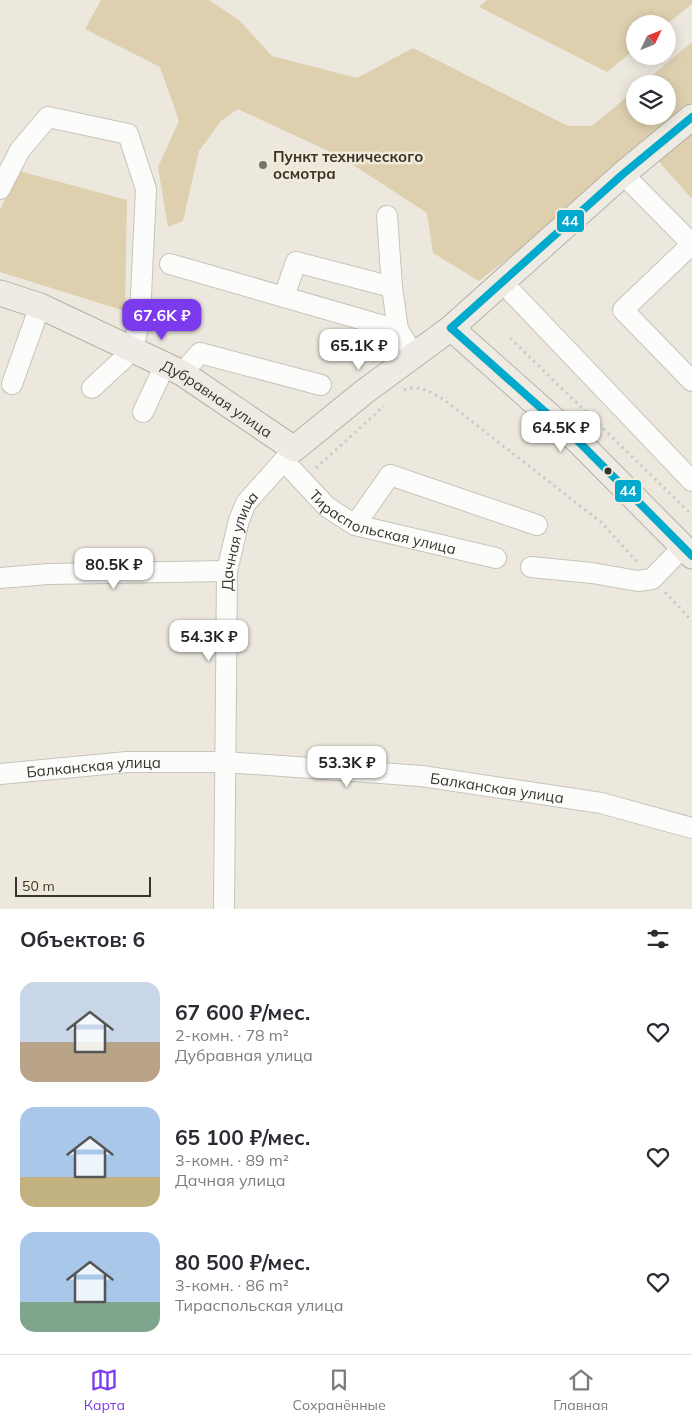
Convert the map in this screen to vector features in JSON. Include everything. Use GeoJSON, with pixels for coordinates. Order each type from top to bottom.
{"type":"FeatureCollection","features":[{"type":"Feature","properties":{"kind":"main road","name":"Дачная улица"},"geometry":{"type":"LineString","coordinates":[[289,455],[364,392],[451,328],[623,174],[692,117]]}},
{"type":"Feature","properties":{"kind":"main road","name":"Дубравная улица"},"geometry":{"type":"LineString","coordinates":[[0,293],[40,306],[173,369],[289,455]]}},
{"type":"Feature","properties":{"kind":"main road"},"geometry":{"type":"LineString","coordinates":[[451,328],[579,442],[688,552]]}},
{"type":"Feature","properties":{"kind":"street"},"geometry":{"type":"LineString","coordinates":[[0,189],[20,150],[48,117],[128,134],[146,189],[140,317],[133,350],[92,388]]}},
{"type":"Feature","properties":{"kind":"street"},"geometry":{"type":"LineString","coordinates":[[623,174],[692,244],[623,310],[692,381]]}},
{"type":"Feature","properties":{"kind":"street"},"geometry":{"type":"LineString","coordinates":[[388,216],[392,287],[398,330],[414,355]]}},
{"type":"Feature","properties":{"kind":"street"},"geometry":{"type":"LineString","coordinates":[[284,297],[296,262],[392,287]]}},
{"type":"Feature","properties":{"kind":"street"},"geometry":{"type":"LineString","coordinates":[[170,264],[398,330]]}},
{"type":"Feature","properties":{"kind":"street"},"geometry":{"type":"LineString","coordinates":[[504,282],[692,481]]}},
{"type":"Feature","properties":{"kind":"street"},"geometry":{"type":"LineString","coordinates":[[12,384],[40,306]]}},
{"type":"Feature","properties":{"kind":"street"},"geometry":{"type":"LineString","coordinates":[[143,412],[173,369],[200,352],[320,385]]}},
{"type":"Feature","properties":{"kind":"street","name":"Тираспольская улица"},"geometry":{"type":"LineString","coordinates":[[289,455],[302,481],[327,507],[355,525],[496,558]]}},
{"type":"Feature","properties":{"kind":"street","name":"Дачная улица"},"geometry":{"type":"LineString","coordinates":[[224,909],[227,571],[239,520],[246,503],[289,455]]}},
{"type":"Feature","properties":{"kind":"street"},"geometry":{"type":"LineString","coordinates":[[355,525],[390,475],[537,525]]}},
{"type":"Feature","properties":{"kind":"street"},"geometry":{"type":"LineString","coordinates":[[531,568],[592,573],[638,581],[652,579],[688,552]]}},
{"type":"Feature","properties":{"kind":"street"},"geometry":{"type":"LineString","coordinates":[[0,578],[48,574],[227,571]]}},
{"type":"Feature","properties":{"kind":"street","name":"Балканская улица"},"geometry":{"type":"LineString","coordinates":[[0,774],[127,762],[225,762],[422,776],[602,803],[692,828]]}},
{"type":"Feature","properties":{"kind":"path"},"geometry":{"type":"LineString","coordinates":[[510,338],[692,515]]}},
{"type":"Feature","properties":{"kind":"path"},"geometry":{"type":"LineString","coordinates":[[397,394],[412,387],[426,389],[443,399],[602,523],[692,621]]}},
{"type":"Feature","properties":{"kind":"path"},"geometry":{"type":"LineString","coordinates":[[302,481],[386,404]]}},
{"type":"Feature","properties":{"kind":"shaded area"},"geometry":{"type":"Polygon","coordinates":[[[101,0],[209,0],[239,20],[272,56],[357,78],[413,48],[568,126],[592,126],[626,98],[626,125],[676,125],[676,75],[653,75],[665,65],[676,65],[676,55],[692,42],[692,115],[479,281],[433,253],[427,213],[341,157],[238,109],[221,121],[199,151],[183,221],[168,227],[158,167],[179,121],[160,67],[85,29],[101,0]]]}},
{"type":"Feature","properties":{"kind":"shaded area"},"geometry":{"type":"Polygon","coordinates":[[[487,0],[692,0],[692,4],[676,17],[676,15],[626,15],[626,56],[607,72],[479,7],[487,0]]]}},
{"type":"Feature","properties":{"kind":"shaded area"},"geometry":{"type":"Polygon","coordinates":[[[692,128],[692,199],[654,156],[692,128]]]}},
{"type":"Feature","properties":{"kind":"shaded area"},"geometry":{"type":"Polygon","coordinates":[[[19,171],[127,200],[125,311],[0,272],[0,210],[19,171]]]}},
{"type":"Feature","properties":{"kind":"transit line","name":"44"},"geometry":{"type":"LineString","coordinates":[[451,328],[623,174],[692,117]]}},
{"type":"Feature","properties":{"kind":"transit line","name":"44"},"geometry":{"type":"LineString","coordinates":[[451,328],[579,442],[692,556]]}},
{"type":"Feature","properties":{"kind":"place","name":"Пункт технического осмотра"},"geometry":{"type":"Point","coordinates":[263,165]}}]}
